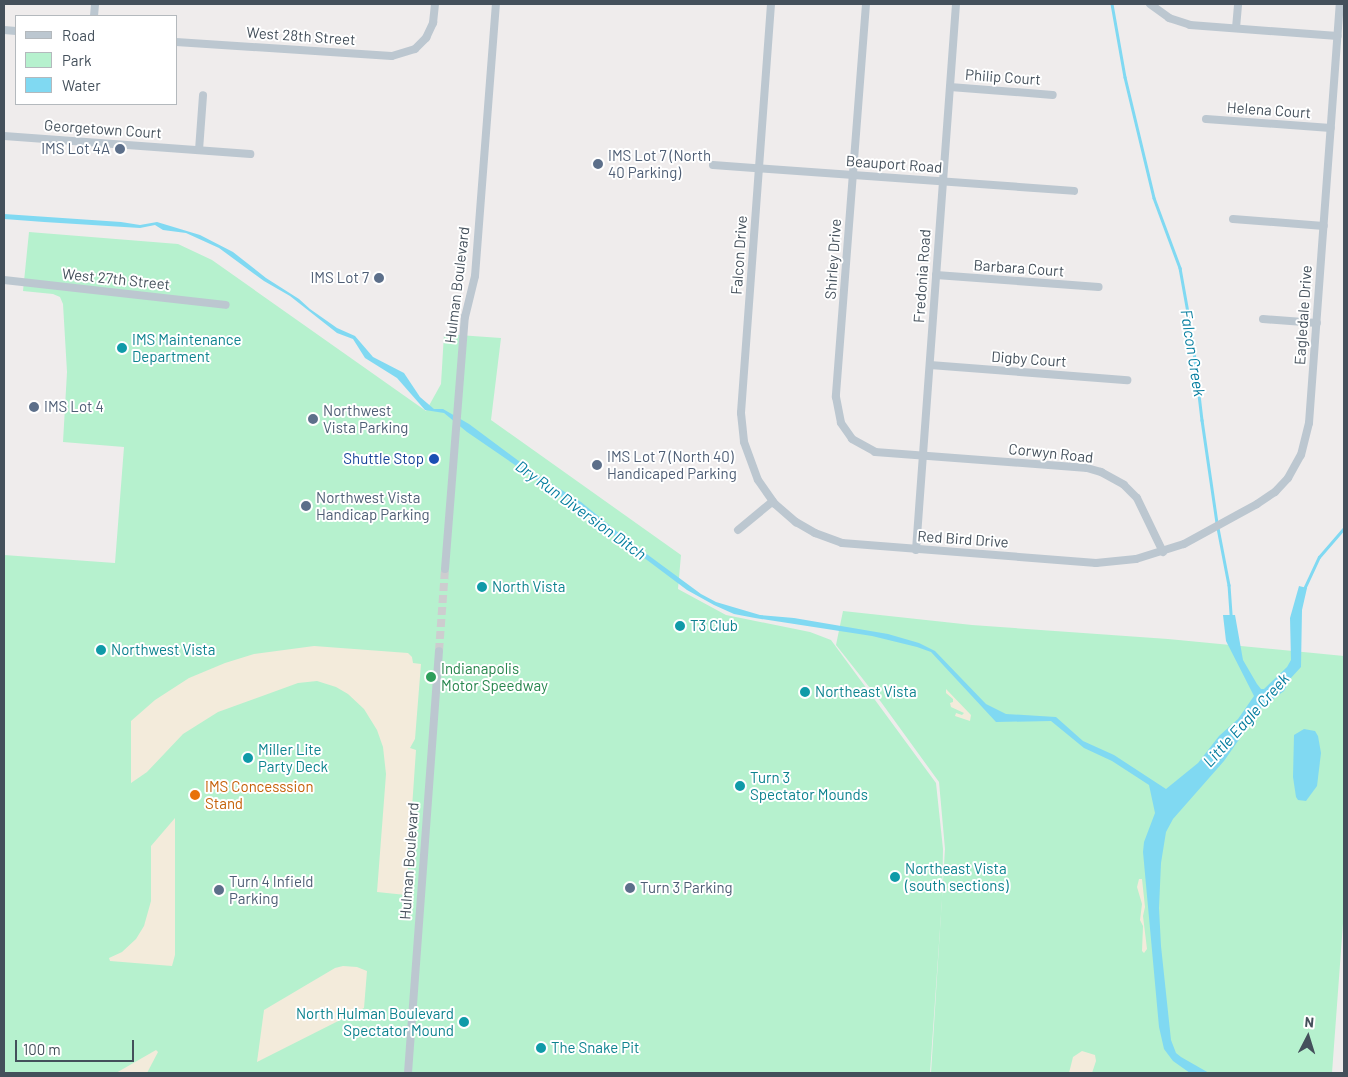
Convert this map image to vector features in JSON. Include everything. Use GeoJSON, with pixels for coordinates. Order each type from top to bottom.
{"type":"FeatureCollection","features":[{"type":"Feature","properties":{"kind":"street","name":"West 28th Street"},"geometry":{"type":"LineString","coordinates":[[178,42],[392,56],[407,53],[420,44],[432,28],[435,4]]}},
{"type":"Feature","properties":{"kind":"street","name":"Hulman Boulevard"},"geometry":{"type":"LineString","coordinates":[[445,569],[465,317],[475,276],[496,4]]}},
{"type":"Feature","properties":{"kind":"street","name":"Falcon Drive"},"geometry":{"type":"LineString","coordinates":[[772,4],[741,424],[744,442],[752,467],[773,501]]}},
{"type":"Feature","properties":{"kind":"street","name":"Shirley Drive"},"geometry":{"type":"LineString","coordinates":[[866,4],[836,397],[838,412],[847,433],[863,447],[882,453],[923,456]]}},
{"type":"Feature","properties":{"kind":"street","name":"Fredonia Road"},"geometry":{"type":"LineString","coordinates":[[916,550],[956,4]]}},
{"type":"Feature","properties":{"kind":"street"},"geometry":{"type":"LineString","coordinates":[[1150,4],[1169,18],[1179,22],[1338,36]]}},
{"type":"Feature","properties":{"kind":"street"},"geometry":{"type":"LineString","coordinates":[[1236,28],[1238,4]]}},
{"type":"Feature","properties":{"kind":"street","name":"Eagledale Drive"},"geometry":{"type":"LineString","coordinates":[[1163,552],[1226,521],[1275,492],[1288,478],[1302,456],[1309,427],[1340,4]]}},
{"type":"Feature","properties":{"kind":"street","name":"Philip Court"},"geometry":{"type":"LineString","coordinates":[[950,88],[1053,95]]}},
{"type":"Feature","properties":{"kind":"street"},"geometry":{"type":"LineString","coordinates":[[199,150],[203,95]]}},
{"type":"Feature","properties":{"kind":"street","name":"Helena Court"},"geometry":{"type":"LineString","coordinates":[[1206,119],[1331,128]]}},
{"type":"Feature","properties":{"kind":"street","name":"Georgetown Court"},"geometry":{"type":"LineString","coordinates":[[4,136],[250,154]]}},
{"type":"Feature","properties":{"kind":"street","name":"Beauport Road"},"geometry":{"type":"LineString","coordinates":[[713,165],[1074,191]]}},
{"type":"Feature","properties":{"kind":"street"},"geometry":{"type":"LineString","coordinates":[[1233,219],[1324,226]]}},
{"type":"Feature","properties":{"kind":"street","name":"Barbara Court"},"geometry":{"type":"LineString","coordinates":[[936,275],[1099,287]]}},
{"type":"Feature","properties":{"kind":"street","name":"West 27th Street"},"geometry":{"type":"LineString","coordinates":[[4,280],[226,305]]}},
{"type":"Feature","properties":{"kind":"street"},"geometry":{"type":"LineString","coordinates":[[1263,319],[1317,323]]}},
{"type":"Feature","properties":{"kind":"street","name":"Digby Court"},"geometry":{"type":"LineString","coordinates":[[930,365],[1127,380]]}},
{"type":"Feature","properties":{"kind":"street","name":"Corwyn Road"},"geometry":{"type":"LineString","coordinates":[[923,456],[1087,468],[1101,472],[1124,485],[1137,498],[1163,552]]}},
{"type":"Feature","properties":{"kind":"street"},"geometry":{"type":"LineString","coordinates":[[738,530],[773,501]]}},
{"type":"Feature","properties":{"kind":"street","name":"Red Bird Drive"},"geometry":{"type":"LineString","coordinates":[[773,501],[800,525],[832,540],[855,545],[1096,563],[1136,559],[1163,552]]}},
{"type":"Feature","properties":{"kind":"street","name":"Hulman Boulevard"},"geometry":{"type":"LineString","coordinates":[[408,1073],[439,651]]}},
{"type":"Feature","properties":{"kind":"green space","name":"Indianapolis Motor Speedway"},"geometry":{"type":"Polygon","coordinates":[[[29,232],[178,244],[212,260],[426,411],[441,384],[444,334],[501,338],[491,420],[681,555],[678,589],[726,615],[810,632],[831,640],[936,783],[943,849],[942,900],[930,1073],[4,1073],[4,555],[115,563],[124,447],[63,442],[67,372],[63,304],[60,297],[53,294],[23,291],[29,232]]]}},
{"type":"Feature","properties":{"kind":"green space"},"geometry":{"type":"Polygon","coordinates":[[[843,611],[972,625],[1168,639],[1344,656],[1344,910],[1332,1073],[931,1073],[945,849],[939,782],[881,702],[836,645],[843,611]]]}},
{"type":"Feature","properties":{"kind":"sand"},"geometry":{"type":"Polygon","coordinates":[[[314,646],[408,653],[412,657],[413,663],[421,664],[415,739],[410,748],[416,750],[406,895],[377,892],[386,774],[383,747],[377,730],[364,709],[348,694],[336,687],[317,681],[298,683],[218,712],[183,734],[147,772],[131,783],[131,721],[155,700],[189,678],[225,663],[254,654],[314,646]]]}},
{"type":"Feature","properties":{"kind":"sand"},"geometry":{"type":"Polygon","coordinates":[[[946,689],[971,715],[970,721],[955,716],[956,713],[962,715],[964,713],[951,707],[950,703],[953,702],[953,699],[946,693],[946,689]]]}},
{"type":"Feature","properties":{"kind":"sand"},"geometry":{"type":"Polygon","coordinates":[[[175,818],[175,955],[172,966],[110,961],[109,958],[122,952],[136,939],[144,926],[151,901],[151,846],[175,818]]]}},
{"type":"Feature","properties":{"kind":"sand"},"geometry":{"type":"Polygon","coordinates":[[[1139,879],[1142,879],[1145,907],[1143,916],[1147,949],[1144,953],[1142,951],[1143,926],[1140,920],[1142,904],[1137,887],[1139,879]]]}},
{"type":"Feature","properties":{"kind":"sand"},"geometry":{"type":"Polygon","coordinates":[[[343,966],[357,967],[367,971],[364,1008],[257,1062],[264,1010],[335,968],[343,966]]]}},
{"type":"Feature","properties":{"kind":"sand"},"geometry":{"type":"Polygon","coordinates":[[[156,1050],[158,1052],[147,1073],[116,1073],[156,1050]]]}},
{"type":"Feature","properties":{"kind":"sand"},"geometry":{"type":"Polygon","coordinates":[[[1082,1051],[1095,1055],[1096,1061],[1092,1073],[1069,1073],[1073,1057],[1082,1051]]]}},
{"type":"Feature","properties":{"kind":"water","name":"Dry Run Diversion Ditch"},"geometry":{"type":"Polygon","coordinates":[[[4,214],[140,225],[157,222],[200,235],[233,252],[266,278],[299,299],[337,328],[355,336],[373,357],[404,373],[420,397],[434,409],[443,409],[469,424],[539,476],[581,502],[625,538],[701,594],[716,602],[760,615],[794,618],[888,634],[919,643],[935,651],[986,704],[1006,714],[1056,717],[1083,741],[1114,755],[1166,789],[1198,763],[1219,736],[1238,719],[1254,696],[1226,641],[1223,615],[1235,615],[1243,660],[1257,684],[1261,689],[1264,689],[1287,667],[1291,660],[1290,618],[1299,586],[1307,588],[1302,610],[1301,667],[1290,679],[1284,691],[1261,708],[1224,761],[1173,819],[1166,832],[1161,863],[1159,908],[1171,1040],[1176,1053],[1209,1073],[1190,1073],[1173,1061],[1164,1049],[1159,1027],[1143,852],[1144,842],[1155,813],[1149,785],[1112,761],[1084,748],[1051,721],[996,722],[931,652],[872,636],[734,614],[687,590],[579,509],[467,432],[444,413],[425,410],[397,378],[365,358],[353,339],[337,333],[290,296],[264,281],[219,248],[186,233],[163,230],[155,225],[140,228],[44,222],[4,219],[4,214]]]}},
{"type":"Feature","properties":{"kind":"water"},"geometry":{"type":"Polygon","coordinates":[[[1304,729],[1315,731],[1318,736],[1321,753],[1317,786],[1306,801],[1298,800],[1296,797],[1293,777],[1294,735],[1304,729]]]}},
{"type":"Feature","properties":{"kind":"waterway","name":"Falcon Creek"},"geometry":{"type":"LineString","coordinates":[[1112,4],[1125,77],[1154,198],[1180,268],[1192,335],[1217,523]]}},
{"type":"Feature","properties":{"kind":"waterway","name":"Falcon Creek"},"geometry":{"type":"LineString","coordinates":[[1218,528],[1229,585],[1231,617]]}},
{"type":"Feature","properties":{"kind":"waterway","name":"Little Eagle Creek"},"geometry":{"type":"LineString","coordinates":[[1304,589],[1319,557],[1344,528]]}},
{"type":"Feature","properties":{"kind":"tunnel"},"geometry":{"type":"LineString","coordinates":[[439,651],[445,569]]}},
{"type":"Feature","properties":{"kind":"place","name":"IMS Lot 4A"},"geometry":{"type":"Point","coordinates":[120,149]}},
{"type":"Feature","properties":{"kind":"place","name":"IMS Lot 7 (North 40 Parking)"},"geometry":{"type":"Point","coordinates":[598,164]}},
{"type":"Feature","properties":{"kind":"place","name":"IMS Lot 7"},"geometry":{"type":"Point","coordinates":[379,278]}},
{"type":"Feature","properties":{"kind":"place","name":"IMS Maintenance Department"},"geometry":{"type":"Point","coordinates":[122,348]}},
{"type":"Feature","properties":{"kind":"place","name":"IMS Lot 4"},"geometry":{"type":"Point","coordinates":[34,407]}},
{"type":"Feature","properties":{"kind":"place","name":"Northwest Vista Parking"},"geometry":{"type":"Point","coordinates":[313,419]}},
{"type":"Feature","properties":{"kind":"place","name":"Shuttle Stop"},"geometry":{"type":"Point","coordinates":[434,459]}},
{"type":"Feature","properties":{"kind":"place","name":"IMS Lot 7 (North 40) Handicaped Parking"},"geometry":{"type":"Point","coordinates":[597,465]}},
{"type":"Feature","properties":{"kind":"place","name":"Northwest Vista Handicap Parking"},"geometry":{"type":"Point","coordinates":[306,506]}},
{"type":"Feature","properties":{"kind":"place","name":"North Vista"},"geometry":{"type":"Point","coordinates":[482,587]}},
{"type":"Feature","properties":{"kind":"place","name":"T3 Club"},"geometry":{"type":"Point","coordinates":[680,626]}},
{"type":"Feature","properties":{"kind":"place","name":"Northwest Vista"},"geometry":{"type":"Point","coordinates":[101,650]}},
{"type":"Feature","properties":{"kind":"place","name":"Indianapolis Motor Speedway"},"geometry":{"type":"Point","coordinates":[431,677]}},
{"type":"Feature","properties":{"kind":"place","name":"Northeast Vista"},"geometry":{"type":"Point","coordinates":[805,692]}},
{"type":"Feature","properties":{"kind":"place","name":"Miller Lite Party Deck"},"geometry":{"type":"Point","coordinates":[248,758]}},
{"type":"Feature","properties":{"kind":"place","name":"Turn 3 Spectator Mounds"},"geometry":{"type":"Point","coordinates":[740,786]}},
{"type":"Feature","properties":{"kind":"place","name":"IMS Concesssion Stand"},"geometry":{"type":"Point","coordinates":[195,795]}},
{"type":"Feature","properties":{"kind":"place","name":"Northeast Vista (south sections)"},"geometry":{"type":"Point","coordinates":[895,877]}},
{"type":"Feature","properties":{"kind":"place","name":"Turn 3 Parking"},"geometry":{"type":"Point","coordinates":[630,888]}},
{"type":"Feature","properties":{"kind":"place","name":"Turn 4 Infield Parking"},"geometry":{"type":"Point","coordinates":[219,890]}},
{"type":"Feature","properties":{"kind":"place","name":"North Hulman Boulevard Spectator Mound"},"geometry":{"type":"Point","coordinates":[464,1022]}},
{"type":"Feature","properties":{"kind":"place","name":"The Snake Pit"},"geometry":{"type":"Point","coordinates":[541,1048]}}]}
